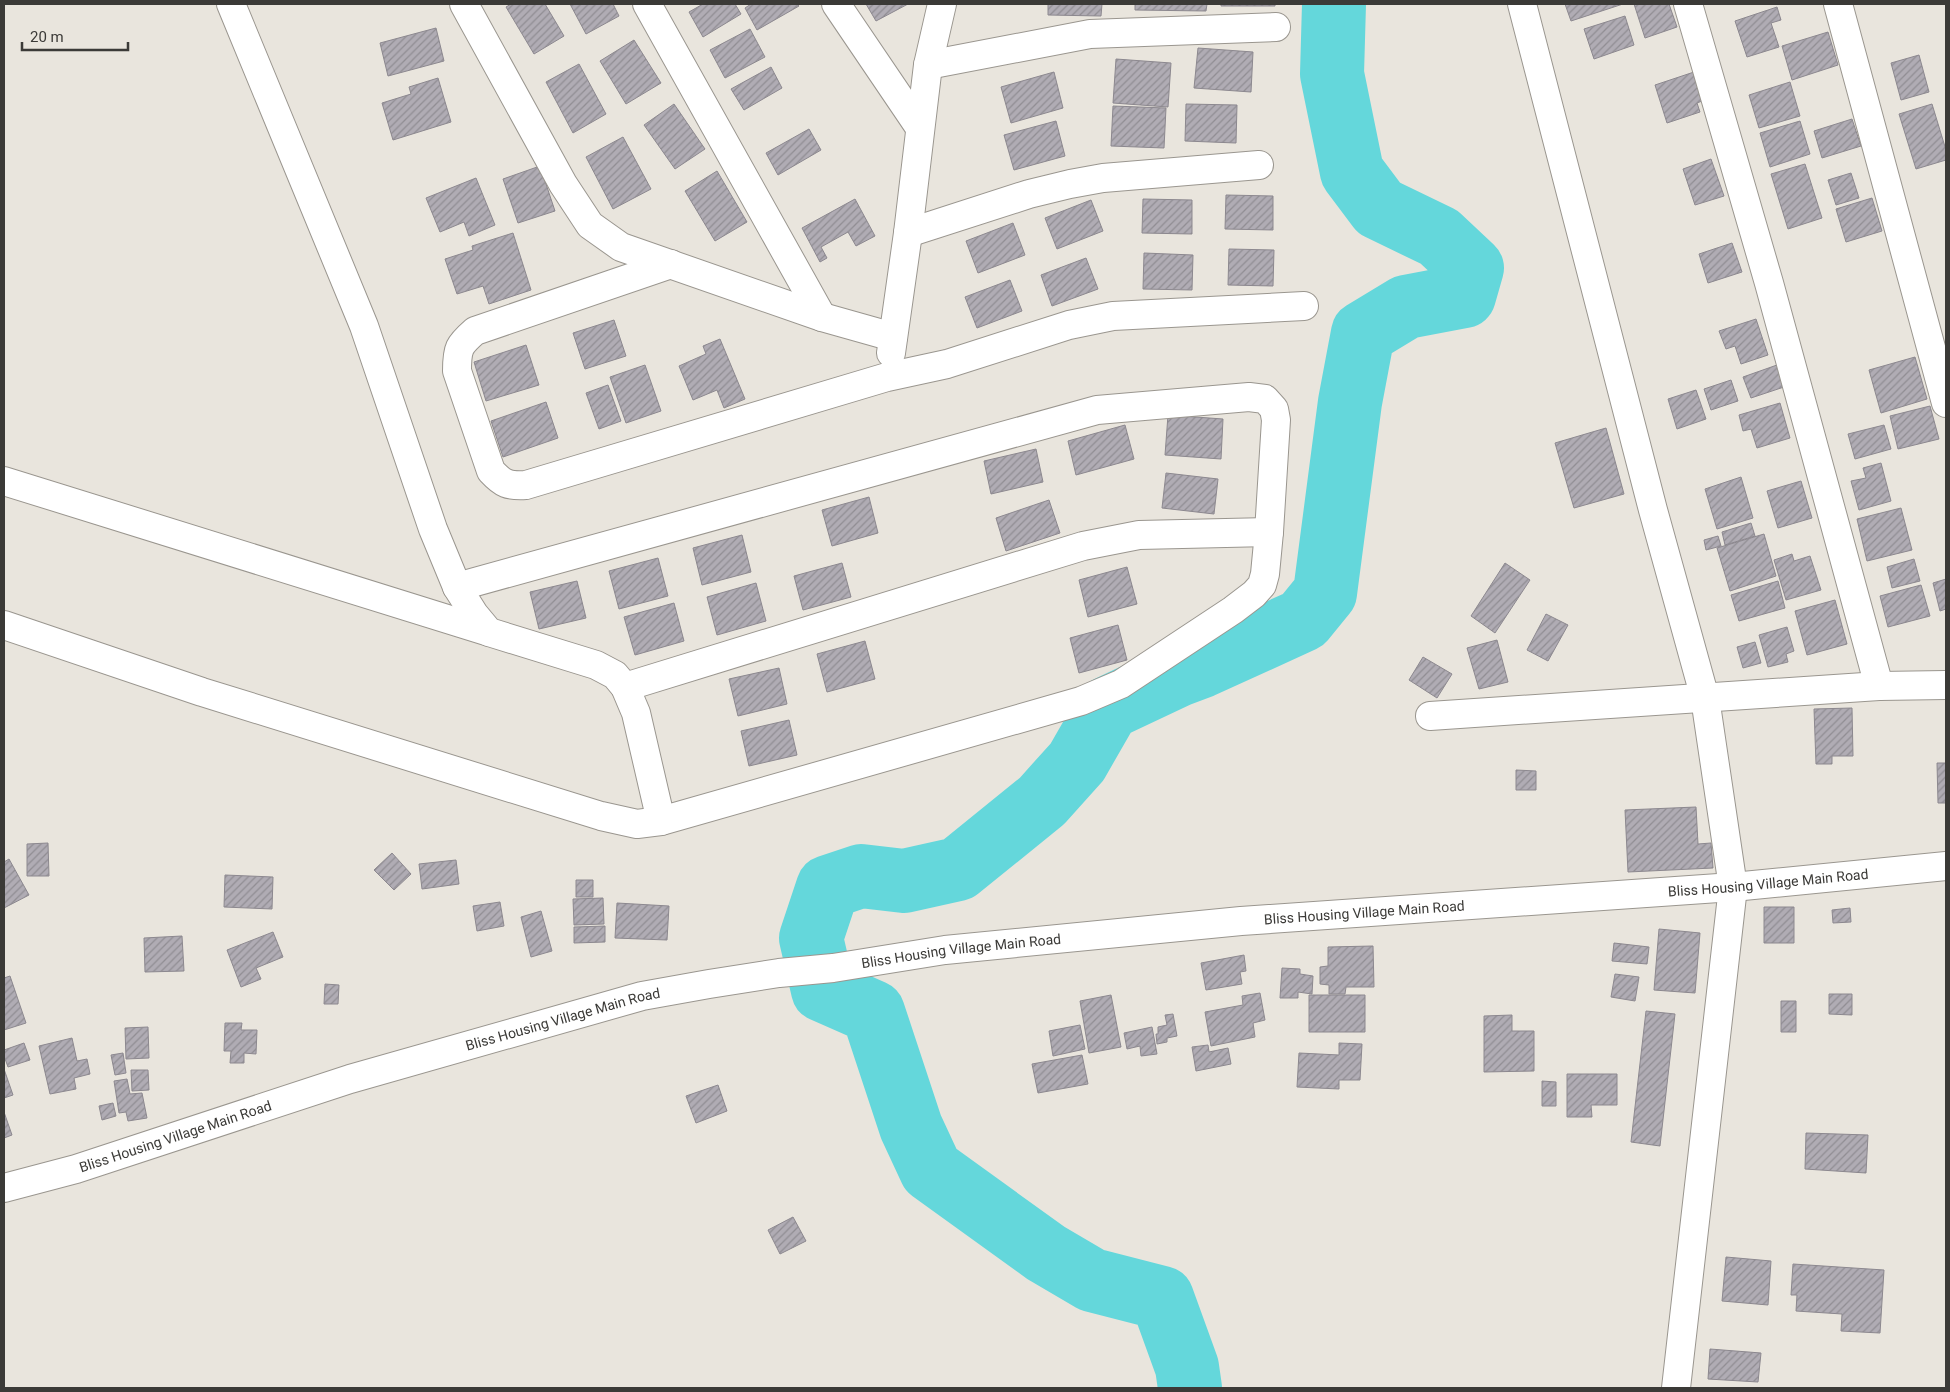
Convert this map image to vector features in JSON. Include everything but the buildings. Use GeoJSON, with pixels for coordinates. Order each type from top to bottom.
{"type":"FeatureCollection","features":[{"type":"Feature","properties":{"kind":"street"},"geometry":{"type":"LineString","coordinates":[[231,4],[364,326],[433,529],[458,587],[474,614],[489,632]]}},
{"type":"Feature","properties":{"kind":"street"},"geometry":{"type":"LineString","coordinates":[[464,4],[562,184],[590,224],[621,246],[822,317],[894,337]]}},
{"type":"Feature","properties":{"kind":"street"},"geometry":{"type":"LineString","coordinates":[[647,4],[822,317]]}},
{"type":"Feature","properties":{"kind":"street"},"geometry":{"type":"LineString","coordinates":[[836,4],[920,128]]}},
{"type":"Feature","properties":{"kind":"street"},"geometry":{"type":"LineString","coordinates":[[887,376],[908,233],[928,65],[942,4]]}},
{"type":"Feature","properties":{"kind":"street"},"geometry":{"type":"LineString","coordinates":[[1522,4],[1653,510],[1705,698],[1733,888],[1676,1388]]}},
{"type":"Feature","properties":{"kind":"street"},"geometry":{"type":"LineString","coordinates":[[1688,4],[1769,283],[1879,686]]}},
{"type":"Feature","properties":{"kind":"street"},"geometry":{"type":"LineString","coordinates":[[1838,4],[1946,403]]}},
{"type":"Feature","properties":{"kind":"street"},"geometry":{"type":"LineString","coordinates":[[928,65],[1090,34],[1276,27]]}},
{"type":"Feature","properties":{"kind":"street"},"geometry":{"type":"LineString","coordinates":[[908,233],[1029,194],[1070,184],[1103,178],[1259,165]]}},
{"type":"Feature","properties":{"kind":"street"},"geometry":{"type":"LineString","coordinates":[[671,264],[475,331],[460,344],[457,354],[457,370],[491,470],[499,480],[510,486],[526,485],[887,376],[946,364],[1069,325],[1112,316],[1304,306]]}},
{"type":"Feature","properties":{"kind":"street"},"geometry":{"type":"LineString","coordinates":[[4,625],[202,692],[602,816],[637,824],[661,821],[1081,701],[1121,684],[1233,610],[1254,594],[1262,585],[1265,574],[1276,420],[1274,409],[1265,399],[1249,396],[1097,410],[458,587]]}},
{"type":"Feature","properties":{"kind":"street"},"geometry":{"type":"LineString","coordinates":[[4,481],[489,632],[596,666],[615,675],[625,687],[636,713],[661,821]]}},
{"type":"Feature","properties":{"kind":"street"},"geometry":{"type":"LineString","coordinates":[[625,687],[1083,546],[1140,536],[1269,532]]}},
{"type":"Feature","properties":{"kind":"street"},"geometry":{"type":"LineString","coordinates":[[1430,716],[1879,686],[1946,685]]}},
{"type":"Feature","properties":{"kind":"street","name":"Bliss Housing Village Main Road"},"geometry":{"type":"LineString","coordinates":[[4,1188],[76,1169],[350,1079],[642,996],[778,973],[833,968],[945,950],[1231,922],[1733,888],[1946,866]]}},
{"type":"Feature","properties":{"kind":"waterway"},"geometry":{"type":"LineString","coordinates":[[1190,1388],[1187,1367],[1162,1298],[1092,1280],[1046,1253],[931,1170],[911,1127],[873,1012],[823,990],[811,938],[828,887],[861,876],[904,881],[958,869],[1042,801],[1077,762],[1108,708],[1303,620],[1325,593],[1350,402],[1363,333],[1406,307],[1464,296],[1472,268],[1439,237],[1379,208],[1352,172],[1332,74],[1334,4]]}}]}
